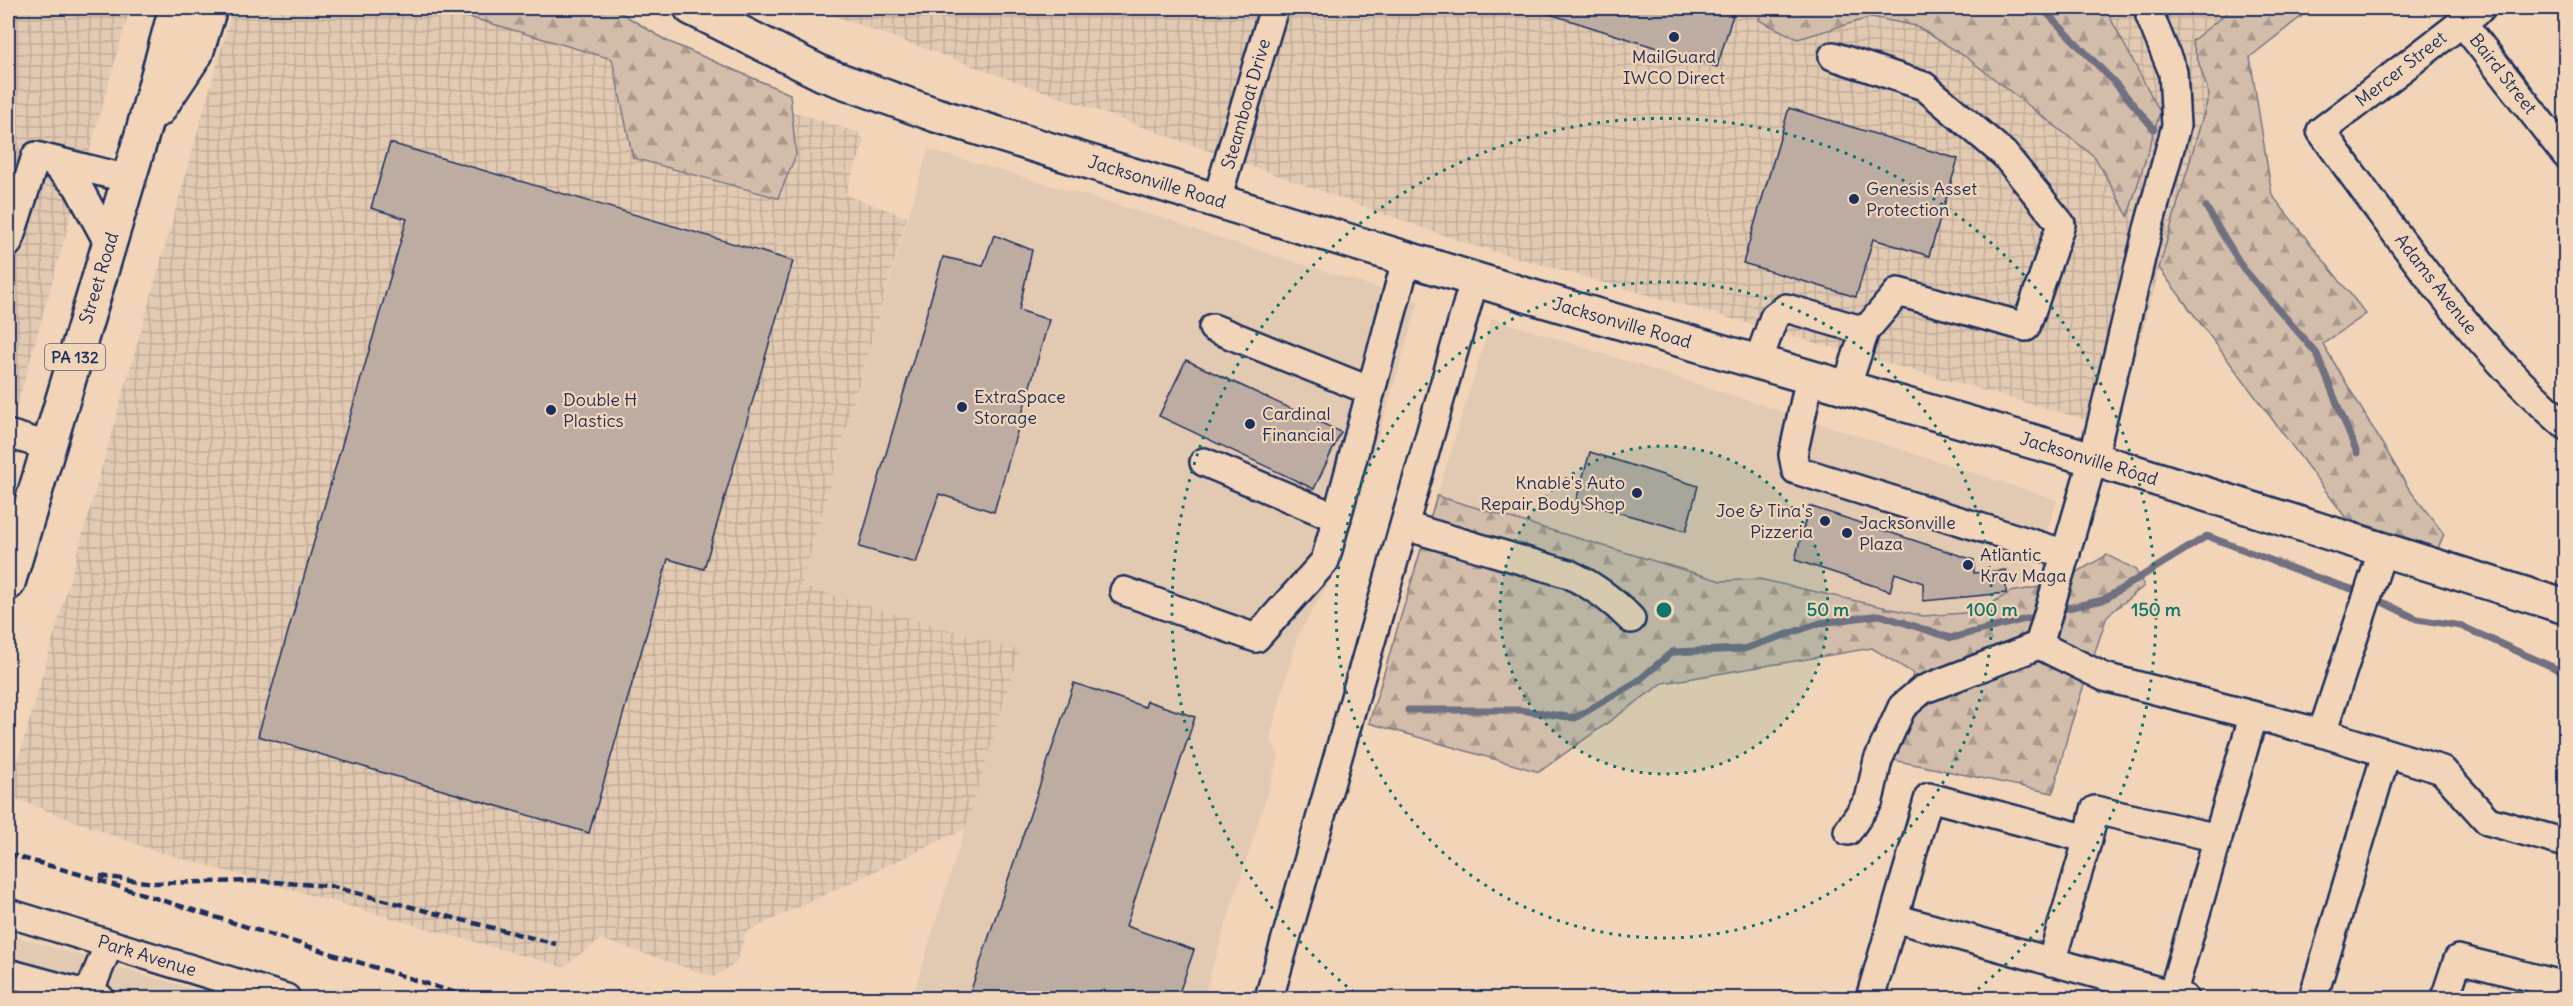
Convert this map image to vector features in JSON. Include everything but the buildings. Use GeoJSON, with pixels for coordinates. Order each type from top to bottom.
{"type":"FeatureCollection","features":[{"type":"Feature","properties":{"kind":"main road","name":"Street Road"},"geometry":{"type":"LineString","coordinates":[[8,583],[129,179],[176,8]]}},
{"type":"Feature","properties":{"kind":"main road"},"geometry":{"type":"LineString","coordinates":[[143,131],[196,53],[210,8]]}},
{"type":"Feature","properties":{"kind":"main road","name":"Jacksonville Road"},"geometry":{"type":"LineString","coordinates":[[691,8],[823,74],[936,115],[1758,362],[2093,459],[2382,552],[2565,607]]}},
{"type":"Feature","properties":{"kind":"street","name":"Steamboat Drive"},"geometry":{"type":"LineString","coordinates":[[1217,200],[1274,8]]}},
{"type":"Feature","properties":{"kind":"street"},"geometry":{"type":"LineString","coordinates":[[2039,645],[2093,459],[2148,229],[2176,126],[2173,72],[2150,16],[2153,8]]}},
{"type":"Feature","properties":{"kind":"street","name":"Mercer Street"},"geometry":{"type":"LineString","coordinates":[[2321,131],[2472,14]]}},
{"type":"Feature","properties":{"kind":"street","name":"Baird Street"},"geometry":{"type":"LineString","coordinates":[[2472,14],[2565,155]]}},
{"type":"Feature","properties":{"kind":"street"},"geometry":{"type":"LineString","coordinates":[[1833,56],[1924,86],[2004,153],[2061,224],[2026,327],[1898,292],[1865,331],[1846,388]]}},
{"type":"Feature","properties":{"kind":"street","name":"Adams Avenue"},"geometry":{"type":"LineString","coordinates":[[2321,131],[2492,355],[2565,426]]}},
{"type":"Feature","properties":{"kind":"street"},"geometry":{"type":"LineString","coordinates":[[42,158],[129,179]]}},
{"type":"Feature","properties":{"kind":"street"},"geometry":{"type":"LineString","coordinates":[[8,243],[42,158]]}},
{"type":"Feature","properties":{"kind":"street"},"geometry":{"type":"LineString","coordinates":[[42,158],[77,185],[109,244]]}},
{"type":"Feature","properties":{"kind":"street"},"geometry":{"type":"LineString","coordinates":[[1125,591],[1256,638],[1325,561],[1407,257]]}},
{"type":"Feature","properties":{"kind":"street"},"geometry":{"type":"LineString","coordinates":[[1269,999],[1475,277]]}},
{"type":"Feature","properties":{"kind":"street"},"geometry":{"type":"LineString","coordinates":[[1758,362],[1774,317],[1786,309],[1865,331]]}},
{"type":"Feature","properties":{"kind":"street"},"geometry":{"type":"LineString","coordinates":[[1213,328],[1371,391]]}},
{"type":"Feature","properties":{"kind":"street"},"geometry":{"type":"LineString","coordinates":[[1810,377],[1792,455],[1796,470],[2066,554]]}},
{"type":"Feature","properties":{"kind":"street"},"geometry":{"type":"LineString","coordinates":[[8,434],[48,446]]}},
{"type":"Feature","properties":{"kind":"street"},"geometry":{"type":"LineString","coordinates":[[1204,462],[1337,518]]}},
{"type":"Feature","properties":{"kind":"street"},"geometry":{"type":"LineString","coordinates":[[1405,526],[1569,574],[1593,585],[1611,598],[1631,619]]}},
{"type":"Feature","properties":{"kind":"street"},"geometry":{"type":"LineString","coordinates":[[2322,733],[2382,552]]}},
{"type":"Feature","properties":{"kind":"street"},"geometry":{"type":"LineString","coordinates":[[1848,831],[1869,800],[1878,760],[1902,707],[1922,690],[2039,645],[2104,677],[2322,733],[2442,770],[2488,821],[2565,843]]}},
{"type":"Feature","properties":{"kind":"street"},"geometry":{"type":"LineString","coordinates":[[1894,918],[2178,997],[2218,838],[2253,717]]}},
{"type":"Feature","properties":{"kind":"street"},"geometry":{"type":"LineString","coordinates":[[2313,999],[2386,754]]}},
{"type":"Feature","properties":{"kind":"street"},"geometry":{"type":"LineString","coordinates":[[1870,999],[1929,797],[2088,839]]}},
{"type":"Feature","properties":{"kind":"street"},"geometry":{"type":"LineString","coordinates":[[2051,962],[2095,810],[2218,838]]}},
{"type":"Feature","properties":{"kind":"street","name":"Park Avenue"},"geometry":{"type":"LineString","coordinates":[[8,913],[109,944],[235,991],[286,999]]}},
{"type":"Feature","properties":{"kind":"street"},"geometry":{"type":"LineString","coordinates":[[8,973],[94,997],[109,944]]}},
{"type":"Feature","properties":{"kind":"street"},"geometry":{"type":"LineString","coordinates":[[2445,999],[2458,959],[2565,986]]}},
{"type":"Feature","properties":{"kind":"shaded area"},"geometry":{"type":"Polygon","coordinates":[[[8,8],[130,8],[8,438],[8,8]]]}},
{"type":"Feature","properties":{"kind":"shaded area"},"geometry":{"type":"Polygon","coordinates":[[[233,8],[464,8],[857,132],[865,141],[845,195],[907,217],[801,586],[1020,651],[965,829],[746,932],[736,963],[714,977],[601,939],[563,967],[152,850],[8,796],[233,8]]]}},
{"type":"Feature","properties":{"kind":"shaded area"},"geometry":{"type":"Polygon","coordinates":[[[812,8],[2233,8],[2192,41],[2209,95],[2115,428],[1462,242],[812,8]]]}},
{"type":"Feature","properties":{"kind":"shaded area"},"geometry":{"type":"Polygon","coordinates":[[[928,149],[1182,224],[1182,226],[1419,301],[1341,562],[1297,637],[1270,738],[1279,756],[1203,998],[912,998],[1020,652],[801,586],[928,149]]]}},
{"type":"Feature","properties":{"kind":"shaded area"},"geometry":{"type":"Polygon","coordinates":[[[1492,318],[2057,500],[2030,581],[1978,612],[1923,616],[1759,579],[1721,581],[1437,496],[1492,318]]]}},
{"type":"Feature","properties":{"kind":"shaded area"},"geometry":{"type":"Polygon","coordinates":[[[8,934],[213,995],[212,998],[8,998],[8,934]]]}},
{"type":"Feature","properties":{"kind":"green space"},"geometry":{"type":"Polygon","coordinates":[[[438,8],[613,8],[667,41],[790,94],[796,155],[778,198],[633,158],[612,59],[438,8]]]}},
{"type":"Feature","properties":{"kind":"green space"},"geometry":{"type":"Polygon","coordinates":[[[1763,8],[2105,8],[2160,112],[2128,216],[2095,157],[1966,57],[1916,26],[1872,17],[1798,39],[1759,20],[1763,8]]]}},
{"type":"Feature","properties":{"kind":"green space"},"geometry":{"type":"Polygon","coordinates":[[[2233,8],[2312,8],[2250,57],[2272,195],[2366,314],[2323,344],[2409,489],[2444,534],[2438,548],[2346,518],[2159,268],[2209,95],[2192,41],[2233,8]]]}},
{"type":"Feature","properties":{"kind":"green space"},"geometry":{"type":"Polygon","coordinates":[[[1437,496],[1721,581],[1759,579],[1923,616],[1978,612],[2010,592],[2056,584],[2107,555],[2135,569],[2144,586],[2107,616],[2069,730],[2053,793],[1893,760],[1913,673],[1872,648],[1663,683],[1539,772],[1369,723],[1437,496]]]}},
{"type":"Feature","properties":{"kind":"waterway"},"geometry":{"type":"LineString","coordinates":[[2042,8],[2116,84],[2154,129]]}},
{"type":"Feature","properties":{"kind":"waterway"},"geometry":{"type":"LineString","coordinates":[[2206,207],[2243,268],[2317,354],[2357,453]]}},
{"type":"Feature","properties":{"kind":"waterway"},"geometry":{"type":"LineString","coordinates":[[2055,611],[2103,600],[2207,536],[2303,573],[2362,592]]}},
{"type":"Feature","properties":{"kind":"waterway"},"geometry":{"type":"LineString","coordinates":[[2372,597],[2417,619],[2461,626],[2566,673]]}},
{"type":"Feature","properties":{"kind":"waterway"},"geometry":{"type":"LineString","coordinates":[[1408,710],[1520,710],[1575,718],[1638,681],[1672,652],[1744,649],[1820,623],[1880,615],[1951,638],[2042,615]]}},
{"type":"Feature","properties":{"kind":"railway"},"geometry":{"type":"LineString","coordinates":[[8,854],[79,874],[472,998]]}},
{"type":"Feature","properties":{"kind":"railway"},"geometry":{"type":"LineString","coordinates":[[100,876],[154,883],[260,881],[329,886],[556,944]]}},
{"type":"Feature","properties":{"kind":"place","name":"MailGuard IWCO Direct"},"geometry":{"type":"Point","coordinates":[1674,37]}},
{"type":"Feature","properties":{"kind":"place","name":"Genesis Asset Protection"},"geometry":{"type":"Point","coordinates":[1854,199]}},
{"type":"Feature","properties":{"kind":"place","name":"ExtraSpace Storage"},"geometry":{"type":"Point","coordinates":[962,407]}},
{"type":"Feature","properties":{"kind":"place","name":"Double H Plastics"},"geometry":{"type":"Point","coordinates":[551,410]}},
{"type":"Feature","properties":{"kind":"place","name":"Cardinal Financial"},"geometry":{"type":"Point","coordinates":[1250,424]}},
{"type":"Feature","properties":{"kind":"place","name":"Knable's Auto Repair Body Shop"},"geometry":{"type":"Point","coordinates":[1637,493]}},
{"type":"Feature","properties":{"kind":"place","name":"Joe & Tina's Pizzeria"},"geometry":{"type":"Point","coordinates":[1825,521]}},
{"type":"Feature","properties":{"kind":"place","name":"Jacksonville Plaza"},"geometry":{"type":"Point","coordinates":[1847,533]}},
{"type":"Feature","properties":{"kind":"place","name":"Atlantic Krav Maga"},"geometry":{"type":"Point","coordinates":[1968,565]}}]}
